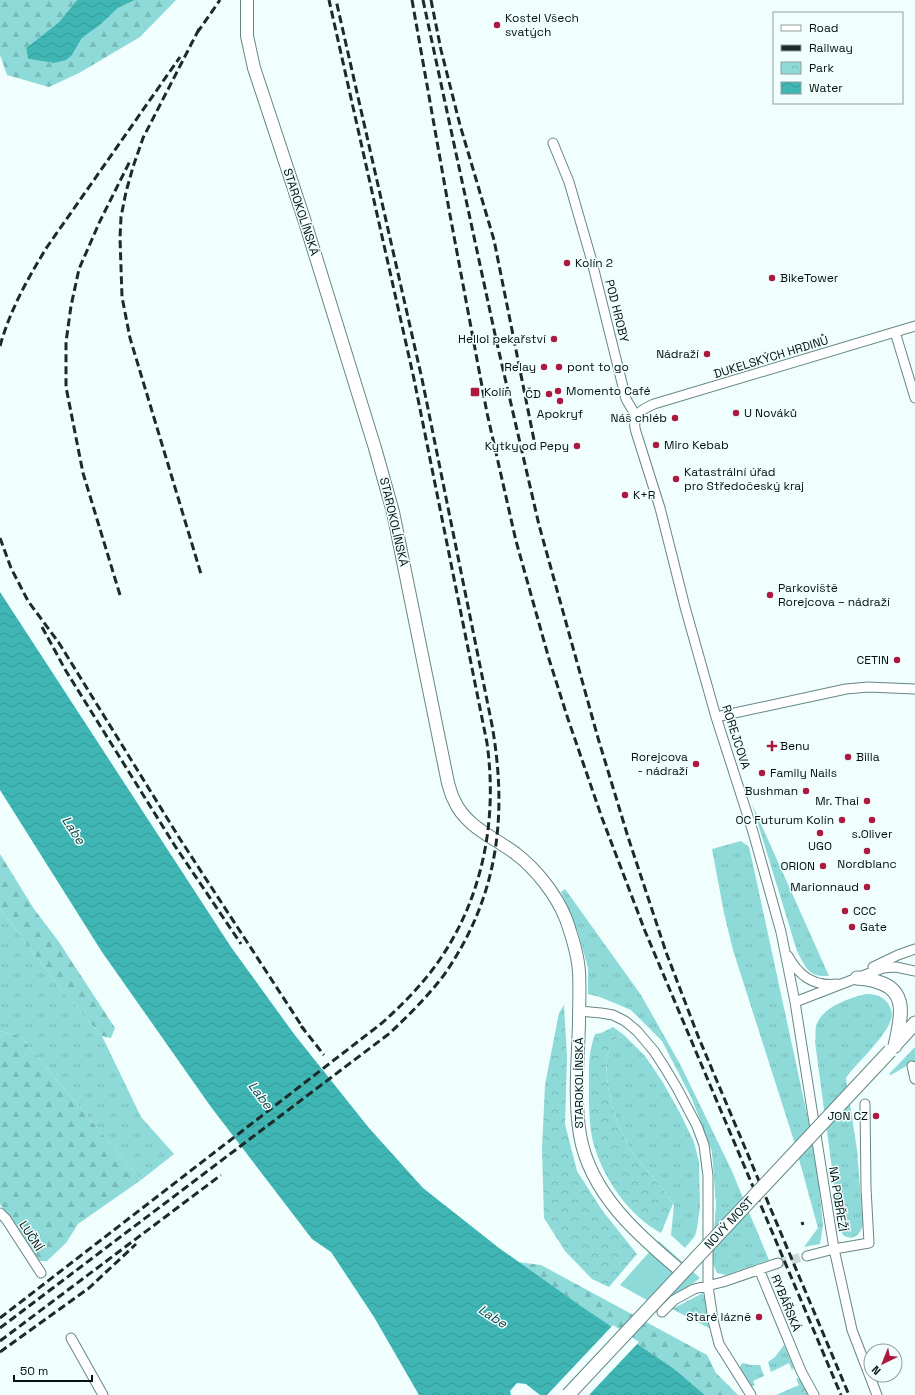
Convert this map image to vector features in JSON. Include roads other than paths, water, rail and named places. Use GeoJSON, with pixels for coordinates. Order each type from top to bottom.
{"type":"FeatureCollection","features":[{"type":"Feature","properties":{"kind":"main road"},"geometry":{"type":"LineString","coordinates":[[851,980],[878,981],[890,987],[899,999],[901,1016],[892,1048]]}},
{"type":"Feature","properties":{"kind":"main road"},"geometry":{"type":"LineString","coordinates":[[892,1048],[915,1023]]}},
{"type":"Feature","properties":{"kind":"main road"},"geometry":{"type":"LineString","coordinates":[[892,1048],[915,1032]]}},
{"type":"Feature","properties":{"kind":"main road","name":"NOVÝ MOST"},"geometry":{"type":"LineString","coordinates":[[568,1395],[892,1048]]}},
{"type":"Feature","properties":{"kind":"street","name":"STAROKOLÍNSKÁ"},"geometry":{"type":"LineString","coordinates":[[247,0],[247,36],[254,68],[314,252],[375,448],[393,512],[448,783],[454,801],[463,815],[478,829],[516,854],[536,872],[553,895],[565,918],[574,943],[579,971],[577,1107],[580,1136],[583,1148],[593,1174],[607,1198],[624,1218],[655,1249],[682,1272]]}},
{"type":"Feature","properties":{"kind":"street","name":"POD HROBY"},"geometry":{"type":"LineString","coordinates":[[552,143],[569,182],[594,265],[626,399],[636,416]]}},
{"type":"Feature","properties":{"kind":"street","name":"DUKELSKÝCH HRDINŮ"},"geometry":{"type":"LineString","coordinates":[[636,416],[642,410],[654,404],[915,326]]}},
{"type":"Feature","properties":{"kind":"street"},"geometry":{"type":"LineString","coordinates":[[895,332],[915,398]]}},
{"type":"Feature","properties":{"kind":"street","name":"ROREJCOVA"},"geometry":{"type":"LineString","coordinates":[[636,416],[634,426],[664,523],[685,607],[716,717],[753,832],[785,951],[796,1002]]}},
{"type":"Feature","properties":{"kind":"street"},"geometry":{"type":"LineString","coordinates":[[716,717],[846,689],[868,687],[915,689]]}},
{"type":"Feature","properties":{"kind":"street"},"geometry":{"type":"LineString","coordinates":[[785,951],[797,968],[809,980],[820,984],[828,984],[851,980],[881,963],[915,948]]}},
{"type":"Feature","properties":{"kind":"street"},"geometry":{"type":"LineString","coordinates":[[796,1002],[851,980],[889,967],[904,968],[915,971]]}},
{"type":"Feature","properties":{"kind":"street","name":"NA POBŘEŽÍ"},"geometry":{"type":"LineString","coordinates":[[796,1002],[834,1249],[852,1330],[877,1395]]}},
{"type":"Feature","properties":{"kind":"street"},"geometry":{"type":"LineString","coordinates":[[579,1011],[601,1012],[613,1015],[625,1021],[637,1031],[647,1042],[665,1068],[697,1126],[704,1145],[708,1176],[708,1286],[713,1320],[719,1344],[751,1395]]}},
{"type":"Feature","properties":{"kind":"street"},"geometry":{"type":"LineString","coordinates":[[912,1066],[915,1079]]}},
{"type":"Feature","properties":{"kind":"street"},"geometry":{"type":"LineString","coordinates":[[807,1256],[834,1249],[869,1243],[866,1188],[865,1104]]}},
{"type":"Feature","properties":{"kind":"street","name":"LUČNÍ"},"geometry":{"type":"LineString","coordinates":[[0,1213],[6,1219],[41,1273]]}},
{"type":"Feature","properties":{"kind":"street"},"geometry":{"type":"LineString","coordinates":[[760,1269],[778,1263]]}},
{"type":"Feature","properties":{"kind":"street","name":"RYBÁŘSKÁ"},"geometry":{"type":"LineString","coordinates":[[708,1286],[760,1269],[801,1371],[814,1395]]}},
{"type":"Feature","properties":{"kind":"street"},"geometry":{"type":"LineString","coordinates":[[662,1312],[681,1295],[694,1289],[708,1286]]}},
{"type":"Feature","properties":{"kind":"street"},"geometry":{"type":"LineString","coordinates":[[71,1338],[103,1395]]}},
{"type":"Feature","properties":{"kind":"water"},"geometry":{"type":"Polygon","coordinates":[[[77,0],[135,0],[118,8],[100,25],[82,38],[72,55],[66,60],[54,63],[28,59],[26,48],[59,22],[77,0]]]}},
{"type":"Feature","properties":{"kind":"water","name":"Labe"},"geometry":{"type":"Polygon","coordinates":[[[0,592],[231,947],[294,1034],[369,1128],[423,1188],[499,1248],[673,1368],[705,1395],[540,1395],[526,1384],[517,1383],[510,1391],[511,1395],[419,1395],[374,1317],[331,1252],[312,1239],[211,1107],[102,952],[0,790],[0,592]]]}},
{"type":"Feature","properties":{"kind":"tunnel"},"geometry":{"type":"LineString","coordinates":[[778,1263],[807,1256]]}},
{"type":"Feature","properties":{"kind":"railway"},"geometry":{"type":"LineString","coordinates":[[197,33],[220,0]]}},
{"type":"Feature","properties":{"kind":"railway"},"geometry":{"type":"LineString","coordinates":[[0,1318],[382,1023],[397,1009],[430,973],[452,940],[465,914],[483,860],[488,831],[490,802],[490,773],[487,743],[414,379],[329,0]]}},
{"type":"Feature","properties":{"kind":"railway"},"geometry":{"type":"LineString","coordinates":[[0,1328],[390,1033],[418,1005],[444,975],[462,946],[477,916],[487,886],[494,855],[498,824],[499,792],[497,759],[492,725],[422,379],[336,0]]}},
{"type":"Feature","properties":{"kind":"railway"},"geometry":{"type":"LineString","coordinates":[[412,0],[487,413],[516,541],[549,659],[602,818],[645,931],[841,1395]]}},
{"type":"Feature","properties":{"kind":"railway"},"geometry":{"type":"LineString","coordinates":[[423,0],[496,339],[539,525],[598,738],[628,837],[666,952],[698,1036],[849,1395]]}},
{"type":"Feature","properties":{"kind":"railway"},"geometry":{"type":"LineString","coordinates":[[431,0],[441,50],[460,125],[494,240],[536,450]]}},
{"type":"Feature","properties":{"kind":"railway"},"geometry":{"type":"LineString","coordinates":[[199,29],[143,138],[126,192],[121,217],[120,238],[122,297],[130,338],[201,574]]}},
{"type":"Feature","properties":{"kind":"railway"},"geometry":{"type":"LineString","coordinates":[[0,346],[20,295],[47,247],[180,57]]}},
{"type":"Feature","properties":{"kind":"railway"},"geometry":{"type":"LineString","coordinates":[[120,595],[83,473],[66,387],[66,342],[71,306],[79,269],[100,221],[131,159]]}},
{"type":"Feature","properties":{"kind":"railway"},"geometry":{"type":"LineString","coordinates":[[0,538],[11,568],[28,601],[59,643],[180,839],[305,1031]]}},
{"type":"Feature","properties":{"kind":"railway"},"geometry":{"type":"LineString","coordinates":[[42,627],[66,671],[175,846],[241,944]]}},
{"type":"Feature","properties":{"kind":"railway"},"geometry":{"type":"LineString","coordinates":[[301,1026],[324,1055]]}},
{"type":"Feature","properties":{"kind":"railway"},"geometry":{"type":"LineString","coordinates":[[0,1341],[221,1175]]}},
{"type":"Feature","properties":{"kind":"railway"},"geometry":{"type":"LineString","coordinates":[[0,1352],[89,1288],[136,1244]]}},
{"type":"Feature","properties":{"kind":"place","name":"Kostel Všech svatých"},"geometry":{"type":"Point","coordinates":[497,25]}},
{"type":"Feature","properties":{"kind":"place","name":"Kolín 2"},"geometry":{"type":"Point","coordinates":[567,263]}},
{"type":"Feature","properties":{"kind":"place","name":"BikeTower"},"geometry":{"type":"Point","coordinates":[772,278]}},
{"type":"Feature","properties":{"kind":"place","name":"Hello! pekařství"},"geometry":{"type":"Point","coordinates":[554,339]}},
{"type":"Feature","properties":{"kind":"place","name":"Nádraží"},"geometry":{"type":"Point","coordinates":[707,354]}},
{"type":"Feature","properties":{"kind":"place","name":"Relay"},"geometry":{"type":"Point","coordinates":[544,367]}},
{"type":"Feature","properties":{"kind":"place","name":"pont to go"},"geometry":{"type":"Point","coordinates":[559,367]}},
{"type":"Feature","properties":{"kind":"place","name":"Momento Café"},"geometry":{"type":"Point","coordinates":[558,391]}},
{"type":"Feature","properties":{"kind":"place","name":"Kolín"},"geometry":{"type":"Point","coordinates":[475,392]}},
{"type":"Feature","properties":{"kind":"place","name":"ČD"},"geometry":{"type":"Point","coordinates":[549,394]}},
{"type":"Feature","properties":{"kind":"place","name":"Apokryf"},"geometry":{"type":"Point","coordinates":[560,401]}},
{"type":"Feature","properties":{"kind":"place","name":"U Nováků"},"geometry":{"type":"Point","coordinates":[736,413]}},
{"type":"Feature","properties":{"kind":"place","name":"Náš chléb"},"geometry":{"type":"Point","coordinates":[675,418]}},
{"type":"Feature","properties":{"kind":"place","name":"Miro Kebab"},"geometry":{"type":"Point","coordinates":[656,445]}},
{"type":"Feature","properties":{"kind":"place","name":"Kytky od Pepy"},"geometry":{"type":"Point","coordinates":[577,446]}},
{"type":"Feature","properties":{"kind":"place","name":"Katastrální úřad pro Středočeský kraj"},"geometry":{"type":"Point","coordinates":[676,479]}},
{"type":"Feature","properties":{"kind":"place","name":"K+R"},"geometry":{"type":"Point","coordinates":[625,495]}},
{"type":"Feature","properties":{"kind":"place","name":"Parkoviště Rorejcova – nádraží"},"geometry":{"type":"Point","coordinates":[770,595]}},
{"type":"Feature","properties":{"kind":"place","name":"CETIN"},"geometry":{"type":"Point","coordinates":[897,660]}},
{"type":"Feature","properties":{"kind":"place","name":"Benu"},"geometry":{"type":"Point","coordinates":[772,746]}},
{"type":"Feature","properties":{"kind":"place","name":"Billa"},"geometry":{"type":"Point","coordinates":[848,757]}},
{"type":"Feature","properties":{"kind":"place","name":"Rorejcova - nádraží"},"geometry":{"type":"Point","coordinates":[696,764]}},
{"type":"Feature","properties":{"kind":"place","name":"Family Nails"},"geometry":{"type":"Point","coordinates":[762,773]}},
{"type":"Feature","properties":{"kind":"place","name":"Bushman"},"geometry":{"type":"Point","coordinates":[806,791]}},
{"type":"Feature","properties":{"kind":"place","name":"Mr. Thai"},"geometry":{"type":"Point","coordinates":[867,801]}},
{"type":"Feature","properties":{"kind":"place","name":"OC Futurum Kolín"},"geometry":{"type":"Point","coordinates":[842,820]}},
{"type":"Feature","properties":{"kind":"place","name":"s.Oliver"},"geometry":{"type":"Point","coordinates":[872,820]}},
{"type":"Feature","properties":{"kind":"place","name":"UGO"},"geometry":{"type":"Point","coordinates":[820,833]}},
{"type":"Feature","properties":{"kind":"place","name":"Nordblanc"},"geometry":{"type":"Point","coordinates":[867,851]}},
{"type":"Feature","properties":{"kind":"place","name":"ORION"},"geometry":{"type":"Point","coordinates":[823,866]}},
{"type":"Feature","properties":{"kind":"place","name":"Marionnaud"},"geometry":{"type":"Point","coordinates":[867,887]}},
{"type":"Feature","properties":{"kind":"place","name":"CCC"},"geometry":{"type":"Point","coordinates":[845,911]}},
{"type":"Feature","properties":{"kind":"place","name":"Gate"},"geometry":{"type":"Point","coordinates":[852,927]}},
{"type":"Feature","properties":{"kind":"place","name":"JON CZ"},"geometry":{"type":"Point","coordinates":[876,1116]}},
{"type":"Feature","properties":{"kind":"place","name":"Staré lázně"},"geometry":{"type":"Point","coordinates":[759,1317]}}]}
